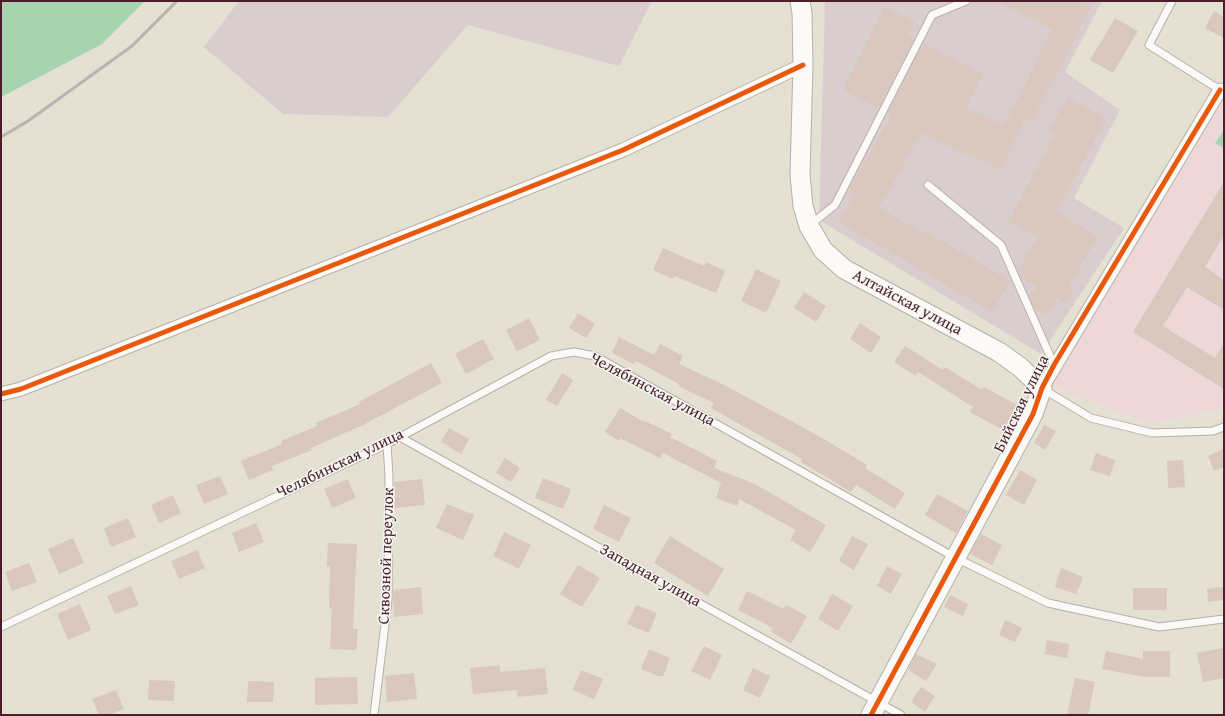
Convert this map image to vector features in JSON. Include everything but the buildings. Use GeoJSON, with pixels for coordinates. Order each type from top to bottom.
{"type":"FeatureCollection","features":[{"type":"Feature","properties":{"kind":"street","name":"Алтайская улица"},"geometry":{"type":"LineString","coordinates":[[800,1],[802,13],[803,65],[800,175],[803,206],[809,226],[823,250],[844,269],[999,352],[1020,367],[1042,388]]}},
{"type":"Feature","properties":{"kind":"street"},"geometry":{"type":"LineString","coordinates":[[1,394],[21,389],[623,150],[803,65]]}},
{"type":"Feature","properties":{"kind":"street","name":"Бийская улица"},"geometry":{"type":"LineString","coordinates":[[874,709],[1033,414],[1042,388],[1054,365],[1222,89]]}},
{"type":"Feature","properties":{"kind":"lane"},"geometry":{"type":"LineString","coordinates":[[809,226],[835,205],[932,15],[966,1]]}},
{"type":"Feature","properties":{"kind":"lane"},"geometry":{"type":"LineString","coordinates":[[1172,1],[1148,45],[1222,89]]}},
{"type":"Feature","properties":{"kind":"lane"},"geometry":{"type":"LineString","coordinates":[[928,185],[1001,245],[1054,365]]}},
{"type":"Feature","properties":{"kind":"lane","name":"Челябинская улица"},"geometry":{"type":"LineString","coordinates":[[1,627],[387,444],[398,436],[551,356],[574,352],[595,356],[956,558],[1048,603],[1159,626],[1224,619]]}},
{"type":"Feature","properties":{"kind":"lane","name":"Алтайская улица"},"geometry":{"type":"LineString","coordinates":[[1042,388],[1091,418],[1152,433],[1213,431],[1224,427]]}},
{"type":"Feature","properties":{"kind":"lane","name":"Западная улица"},"geometry":{"type":"LineString","coordinates":[[398,436],[874,709],[901,715]]}},
{"type":"Feature","properties":{"kind":"lane","name":"Сквозной переулок"},"geometry":{"type":"LineString","coordinates":[[374,715],[388,600],[389,476],[387,444]]}},
{"type":"Feature","properties":{"kind":"shaded area"},"geometry":{"type":"Polygon","coordinates":[[[239,1],[652,1],[619,66],[468,25],[388,117],[283,114],[204,47],[239,1]]]}},
{"type":"Feature","properties":{"kind":"shaded area"},"geometry":{"type":"Polygon","coordinates":[[[825,1],[1102,1],[1065,72],[1120,110],[1074,198],[1124,228],[1041,354],[819,220],[825,1]]]}},
{"type":"Feature","properties":{"kind":"shaded area"},"geometry":{"type":"Polygon","coordinates":[[[1224,99],[1224,409],[1149,424],[1052,385],[1224,99]]]}},
{"type":"Feature","properties":{"kind":"green space"},"geometry":{"type":"Polygon","coordinates":[[[1,1],[145,1],[102,44],[1,97],[1,1]]]}},
{"type":"Feature","properties":{"kind":"green space"},"geometry":{"type":"Polygon","coordinates":[[[1224,130],[1224,148],[1215,143],[1224,130]]]}},
{"type":"Feature","properties":{"kind":"railway"},"geometry":{"type":"LineString","coordinates":[[1,137],[28,121],[132,46],[177,1]]}},
{"type":"Feature","properties":{"kind":"cycle path"},"geometry":{"type":"LineString","coordinates":[[1,394],[21,389],[623,150],[803,65]]}},
{"type":"Feature","properties":{"kind":"cycle path"},"geometry":{"type":"LineString","coordinates":[[871,715],[1033,414],[1042,388],[1054,365],[1220,90]]}}]}
